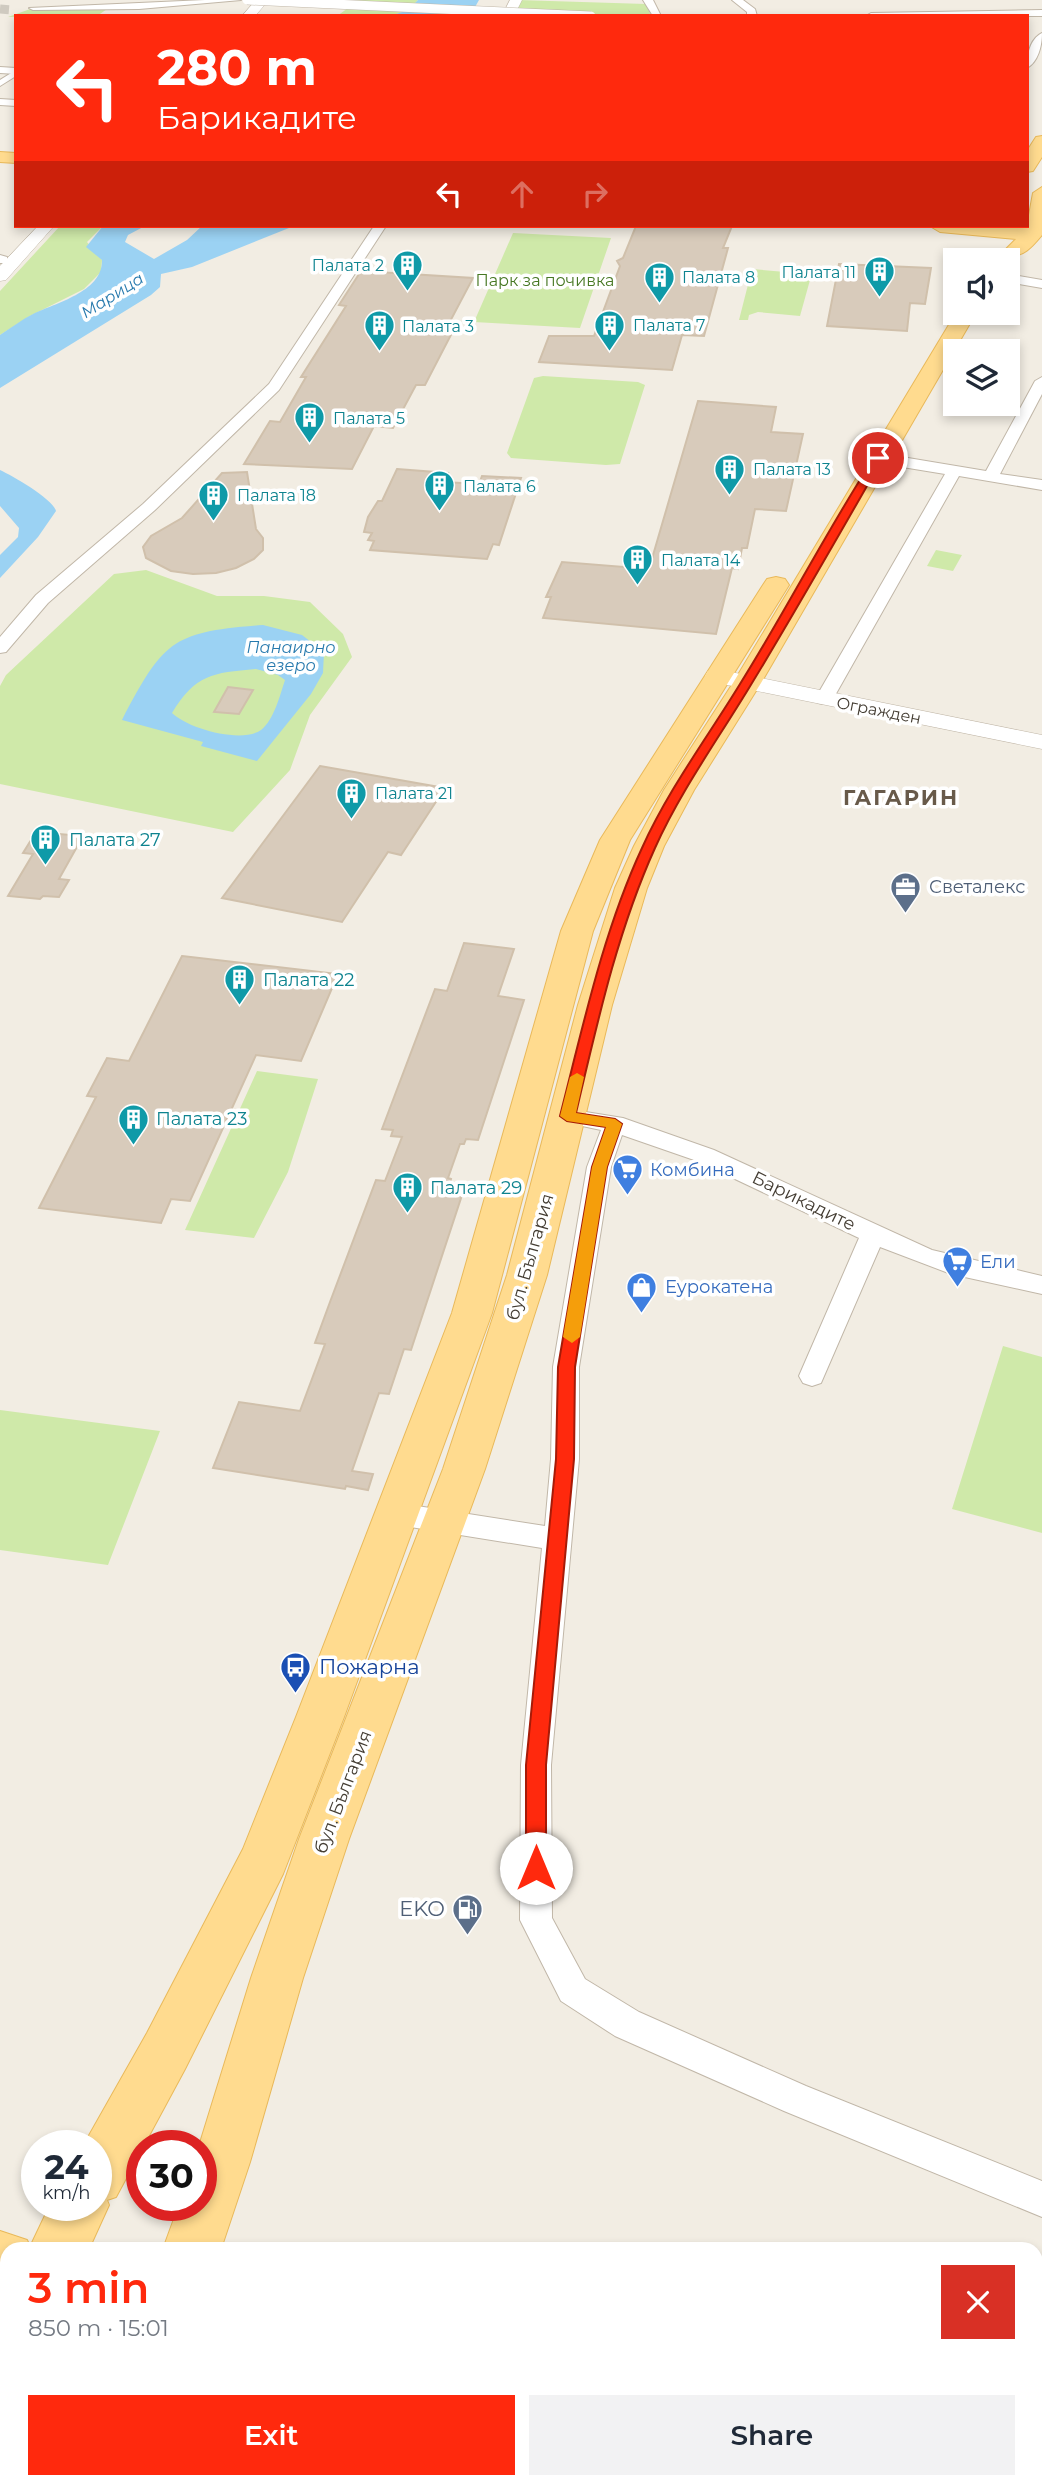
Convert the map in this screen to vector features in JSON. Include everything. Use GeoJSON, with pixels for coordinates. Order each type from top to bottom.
{"type":"FeatureCollection","features":[{"type":"Feature","properties":{"kind":"main road"},"geometry":{"type":"LineString","coordinates":[[1016,248],[1036,225],[1042,193]]}},
{"type":"Feature","properties":{"kind":"main road"},"geometry":{"type":"LineString","coordinates":[[976,228],[979,248]]}},
{"type":"Feature","properties":{"kind":"main road"},"geometry":{"type":"LineString","coordinates":[[112,2148],[166,2051],[265,1858],[398,1514],[472,1312],[577,931],[596,880],[615,840],[732,680],[821,517],[943,316]]}},
{"type":"Feature","properties":{"kind":"main road","name":"бул. България"},"geometry":{"type":"LineString","coordinates":[[194,2242],[222,2162],[277,1978],[324,1839],[445,1521],[527,1275],[595,1005],[631,888],[649,846],[732,680],[878,458],[959,325]]}},
{"type":"Feature","properties":{"kind":"main road"},"geometry":{"type":"LineString","coordinates":[[62,2242],[73,2221]]}},
{"type":"Feature","properties":{"kind":"street"},"geometry":{"type":"LineString","coordinates":[[33,8],[237,0]]}},
{"type":"Feature","properties":{"kind":"street"},"geometry":{"type":"LineString","coordinates":[[247,0],[548,14]]}},
{"type":"Feature","properties":{"kind":"street"},"geometry":{"type":"LineString","coordinates":[[250,14],[262,0]]}},
{"type":"Feature","properties":{"kind":"street"},"geometry":{"type":"LineString","coordinates":[[737,0],[752,11],[752,14]]}},
{"type":"Feature","properties":{"kind":"street"},"geometry":{"type":"LineString","coordinates":[[999,0],[1001,7],[1010,11]]}},
{"type":"Feature","properties":{"kind":"street"},"geometry":{"type":"LineString","coordinates":[[931,14],[1042,10]]}},
{"type":"Feature","properties":{"kind":"street"},"geometry":{"type":"LineString","coordinates":[[1032,60],[1042,36]]}},
{"type":"Feature","properties":{"kind":"street"},"geometry":{"type":"LineString","coordinates":[[1,265],[44,228]]}},
{"type":"Feature","properties":{"kind":"street"},"geometry":{"type":"LineString","coordinates":[[0,648],[42,599],[149,507],[274,387],[379,228]]}},
{"type":"Feature","properties":{"kind":"street"},"geometry":{"type":"LineString","coordinates":[[1020,280],[1042,284]]}},
{"type":"Feature","properties":{"kind":"street"},"geometry":{"type":"LineString","coordinates":[[991,477],[1042,382]]}},
{"type":"Feature","properties":{"kind":"street"},"geometry":{"type":"LineString","coordinates":[[878,458],[1042,485]]}},
{"type":"Feature","properties":{"kind":"street"},"geometry":{"type":"LineString","coordinates":[[824,699],[954,471]]}},
{"type":"Feature","properties":{"kind":"street","name":"Огражден"},"geometry":{"type":"LineString","coordinates":[[732,680],[1042,741]]}},
{"type":"Feature","properties":{"kind":"street","name":"Барикадите"},"geometry":{"type":"LineString","coordinates":[[567,1116],[615,1124],[659,1137],[771,1183],[873,1234],[927,1257],[1042,1285]]}},
{"type":"Feature","properties":{"kind":"street"},"geometry":{"type":"LineString","coordinates":[[615,1124],[599,1167],[566,1367],[565,1459],[536,1765],[536,1920],[573,1990],[627,2024],[796,2099],[1042,2199]]}},
{"type":"Feature","properties":{"kind":"street"},"geometry":{"type":"LineString","coordinates":[[813,1376],[873,1234]]}},
{"type":"Feature","properties":{"kind":"street"},"geometry":{"type":"LineString","coordinates":[[398,1514],[556,1539]]}},
{"type":"Feature","properties":{"kind":"green space"},"geometry":{"type":"Polygon","coordinates":[[[352,0],[418,0],[411,7],[395,14],[340,14],[355,3],[352,0]]]}},
{"type":"Feature","properties":{"kind":"green space"},"geometry":{"type":"Polygon","coordinates":[[[518,0],[646,4],[650,14],[596,14],[513,11],[518,0]]]}},
{"type":"Feature","properties":{"kind":"green space"},"geometry":{"type":"Polygon","coordinates":[[[110,7],[100,14],[16,14],[33,8],[110,7]]]}},
{"type":"Feature","properties":{"kind":"green space"},"geometry":{"type":"Polygon","coordinates":[[[58,228],[101,228],[87,242],[102,260],[101,272],[84,289],[30,316],[0,335],[0,291],[58,228]]]}},
{"type":"Feature","properties":{"kind":"green space","name":"Парк за почивка"},"geometry":{"type":"Polygon","coordinates":[[[513,233],[611,238],[580,328],[474,322],[513,233]]]}},
{"type":"Feature","properties":{"kind":"green space"},"geometry":{"type":"Polygon","coordinates":[[[752,269],[809,274],[810,280],[800,316],[758,312],[749,315],[748,320],[739,320],[752,269]]]}},
{"type":"Feature","properties":{"kind":"green space"},"geometry":{"type":"Polygon","coordinates":[[[543,376],[638,382],[645,385],[620,464],[511,458],[507,453],[534,378],[543,376]]]}},
{"type":"Feature","properties":{"kind":"green space"},"geometry":{"type":"Polygon","coordinates":[[[936,550],[962,555],[953,571],[927,566],[936,550]]]}},
{"type":"Feature","properties":{"kind":"green space"},"geometry":{"type":"Polygon","coordinates":[[[146,570],[217,596],[264,596],[310,602],[343,634],[352,657],[310,715],[290,770],[233,832],[0,784],[0,686],[6,675],[114,574],[146,570]]]}},
{"type":"Feature","properties":{"kind":"green space"},"geometry":{"type":"Polygon","coordinates":[[[257,1071],[318,1079],[288,1172],[254,1238],[185,1230],[257,1071]]]}},
{"type":"Feature","properties":{"kind":"green space"},"geometry":{"type":"Polygon","coordinates":[[[1003,1346],[1042,1357],[1042,1533],[952,1509],[1003,1346]]]}},
{"type":"Feature","properties":{"kind":"green space"},"geometry":{"type":"Polygon","coordinates":[[[0,1410],[160,1431],[108,1565],[0,1550],[0,1410]]]}},
{"type":"Feature","properties":{"kind":"water"},"geometry":{"type":"Polygon","coordinates":[[[418,0],[479,0],[471,14],[396,14],[408,10],[418,0]]]}},
{"type":"Feature","properties":{"kind":"water","name":"Марица"},"geometry":{"type":"Polygon","coordinates":[[[101,228],[141,228],[128,235],[125,242],[154,259],[187,240],[200,228],[289,228],[192,267],[161,274],[160,287],[151,295],[0,388],[0,335],[33,314],[76,295],[95,280],[102,260],[86,247],[101,228]]]}},
{"type":"Feature","properties":{"kind":"water"},"geometry":{"type":"Polygon","coordinates":[[[0,470],[40,494],[56,511],[38,537],[0,578],[0,555],[18,537],[19,528],[0,506],[0,470]]]}},
{"type":"Feature","properties":{"kind":"water","name":"Панаирно езеро"},"geometry":{"type":"Polygon","coordinates":[[[263,625],[302,635],[324,652],[323,673],[311,694],[257,761],[201,746],[203,742],[122,720],[149,672],[174,645],[189,637],[263,625]],[[256,669],[216,674],[189,690],[172,713],[201,729],[228,735],[252,734],[266,726],[273,714],[285,680],[278,675],[256,669]]]}},
{"type":"Feature","properties":{"kind":"building"},"geometry":{"type":"Polygon","coordinates":[[[635,228],[731,228],[723,248],[728,248],[704,336],[682,335],[672,370],[539,362],[549,336],[594,336],[620,266],[617,261],[623,258],[635,228]]]}},
{"type":"Feature","properties":{"kind":"building","name":"Палата 11"},"geometry":{"type":"Polygon","coordinates":[[[839,264],[931,268],[925,304],[910,303],[907,331],[827,326],[839,264]]]}},
{"type":"Feature","properties":{"kind":"building"},"geometry":{"type":"Polygon","coordinates":[[[361,271],[473,278],[446,329],[454,329],[425,385],[416,385],[393,428],[374,426],[352,469],[244,464],[270,421],[280,422],[306,377],[301,377],[346,306],[339,305],[361,271]]]}},
{"type":"Feature","properties":{"kind":"building"},"geometry":{"type":"Polygon","coordinates":[[[698,401],[776,407],[771,432],[803,434],[786,511],[755,509],[747,548],[742,548],[738,569],[732,568],[716,634],[543,618],[551,597],[546,597],[562,562],[649,569],[698,401]]]}},
{"type":"Feature","properties":{"kind":"building","name":"Палата 6"},"geometry":{"type":"Polygon","coordinates":[[[397,469],[448,473],[444,482],[479,484],[482,476],[521,478],[499,545],[493,544],[487,559],[370,550],[374,541],[368,540],[372,533],[364,532],[368,517],[378,501],[382,501],[397,469]]]}},
{"type":"Feature","properties":{"kind":"building","name":"Палата 18"},"geometry":{"type":"Polygon","coordinates":[[[247,472],[256,529],[263,538],[263,550],[254,559],[236,568],[216,573],[193,574],[171,571],[146,558],[143,547],[151,536],[182,518],[222,473],[247,472]]]}},
{"type":"Feature","properties":{"kind":"building"},"geometry":{"type":"Polygon","coordinates":[[[228,687],[253,690],[239,714],[214,712],[228,687]]]}},
{"type":"Feature","properties":{"kind":"building","name":"Палата 21"},"geometry":{"type":"Polygon","coordinates":[[[320,766],[445,788],[401,855],[388,852],[342,922],[222,898],[320,766]]]}},
{"type":"Feature","properties":{"kind":"building","name":"Палата 27"},"geometry":{"type":"Polygon","coordinates":[[[36,832],[83,836],[59,879],[69,880],[59,897],[43,896],[40,899],[8,896],[33,854],[23,853],[36,832]]]}},
{"type":"Feature","properties":{"kind":"building","name":"Палата 29"},"geometry":{"type":"Polygon","coordinates":[[[464,943],[514,949],[498,996],[524,1000],[478,1140],[466,1139],[464,1144],[460,1144],[448,1178],[451,1179],[449,1187],[464,1189],[411,1350],[404,1349],[389,1394],[379,1393],[352,1471],[373,1474],[368,1490],[346,1486],[345,1489],[213,1468],[239,1402],[300,1411],[325,1344],[315,1343],[330,1302],[376,1180],[385,1181],[402,1137],[391,1136],[393,1130],[382,1129],[435,989],[447,991],[464,943]]]}},
{"type":"Feature","properties":{"kind":"building"},"geometry":{"type":"Polygon","coordinates":[[[182,956],[338,974],[301,1061],[256,1055],[190,1201],[171,1199],[161,1223],[39,1208],[96,1097],[87,1096],[107,1058],[129,1061],[182,956]]]}},
{"type":"Feature","properties":{"kind":"tunnel"},"geometry":{"type":"LineString","coordinates":[[0,9],[12,10]]}},
{"type":"Feature","properties":{"kind":"slow traffic"},"geometry":{"type":"LineString","coordinates":[[572,1337],[599,1167],[615,1124],[567,1116],[577,1077]]}},
{"type":"Feature","properties":{"kind":"place","name":"Палата 2"},"geometry":{"type":"Point","coordinates":[407,292]}},
{"type":"Feature","properties":{"kind":"place","name":"Палата 11"},"geometry":{"type":"Point","coordinates":[879,299]}},
{"type":"Feature","properties":{"kind":"place","name":"Палата 8"},"geometry":{"type":"Point","coordinates":[659,304]}},
{"type":"Feature","properties":{"kind":"place","name":"Палата 7"},"geometry":{"type":"Point","coordinates":[610,352]}},
{"type":"Feature","properties":{"kind":"place","name":"Палата 3"},"geometry":{"type":"Point","coordinates":[379,353]}},
{"type":"Feature","properties":{"kind":"place","name":"Палата 5"},"geometry":{"type":"Point","coordinates":[310,445]}},
{"type":"Feature","properties":{"kind":"place","name":"Палата 13"},"geometry":{"type":"Point","coordinates":[730,496]}},
{"type":"Feature","properties":{"kind":"place","name":"Палата 6"},"geometry":{"type":"Point","coordinates":[440,513]}},
{"type":"Feature","properties":{"kind":"place","name":"Палата 18"},"geometry":{"type":"Point","coordinates":[214,522]}},
{"type":"Feature","properties":{"kind":"place","name":"Палата 14"},"geometry":{"type":"Point","coordinates":[638,587]}},
{"type":"Feature","properties":{"kind":"place","name":"Палата 21"},"geometry":{"type":"Point","coordinates":[352,820]}},
{"type":"Feature","properties":{"kind":"place","name":"Палата 27"},"geometry":{"type":"Point","coordinates":[46,867]}},
{"type":"Feature","properties":{"kind":"place","name":"Светалекс"},"geometry":{"type":"Point","coordinates":[906,914]}},
{"type":"Feature","properties":{"kind":"place","name":"Палата 22"},"geometry":{"type":"Point","coordinates":[240,1007]}},
{"type":"Feature","properties":{"kind":"place","name":"Палата 23"},"geometry":{"type":"Point","coordinates":[133,1146]}},
{"type":"Feature","properties":{"kind":"place","name":"Комбина"},"geometry":{"type":"Point","coordinates":[627,1197]}},
{"type":"Feature","properties":{"kind":"place","name":"Палата 29"},"geometry":{"type":"Point","coordinates":[407,1215]}},
{"type":"Feature","properties":{"kind":"place","name":"Ели"},"geometry":{"type":"Point","coordinates":[957,1289]}},
{"type":"Feature","properties":{"kind":"place","name":"Еурокатена"},"geometry":{"type":"Point","coordinates":[642,1314]}},
{"type":"Feature","properties":{"kind":"place","name":"Пожарна"},"geometry":{"type":"Point","coordinates":[296,1694]}},
{"type":"Feature","properties":{"kind":"place","name":"EKO"},"geometry":{"type":"Point","coordinates":[468,1936]}},
{"type":"Feature","properties":{"kind":"district","name":"ГАГАРИН"},"geometry":{"type":"Point","coordinates":[901,798]}},
{"type":"Feature","properties":{"kind":"route"},"geometry":{"type":"LineString","coordinates":[[536,1868],[536,1765],[565,1459],[566,1367],[599,1167],[615,1124],[567,1116],[595,1005],[631,888],[649,846],[679,790],[747,683],[878,458]]}}]}
